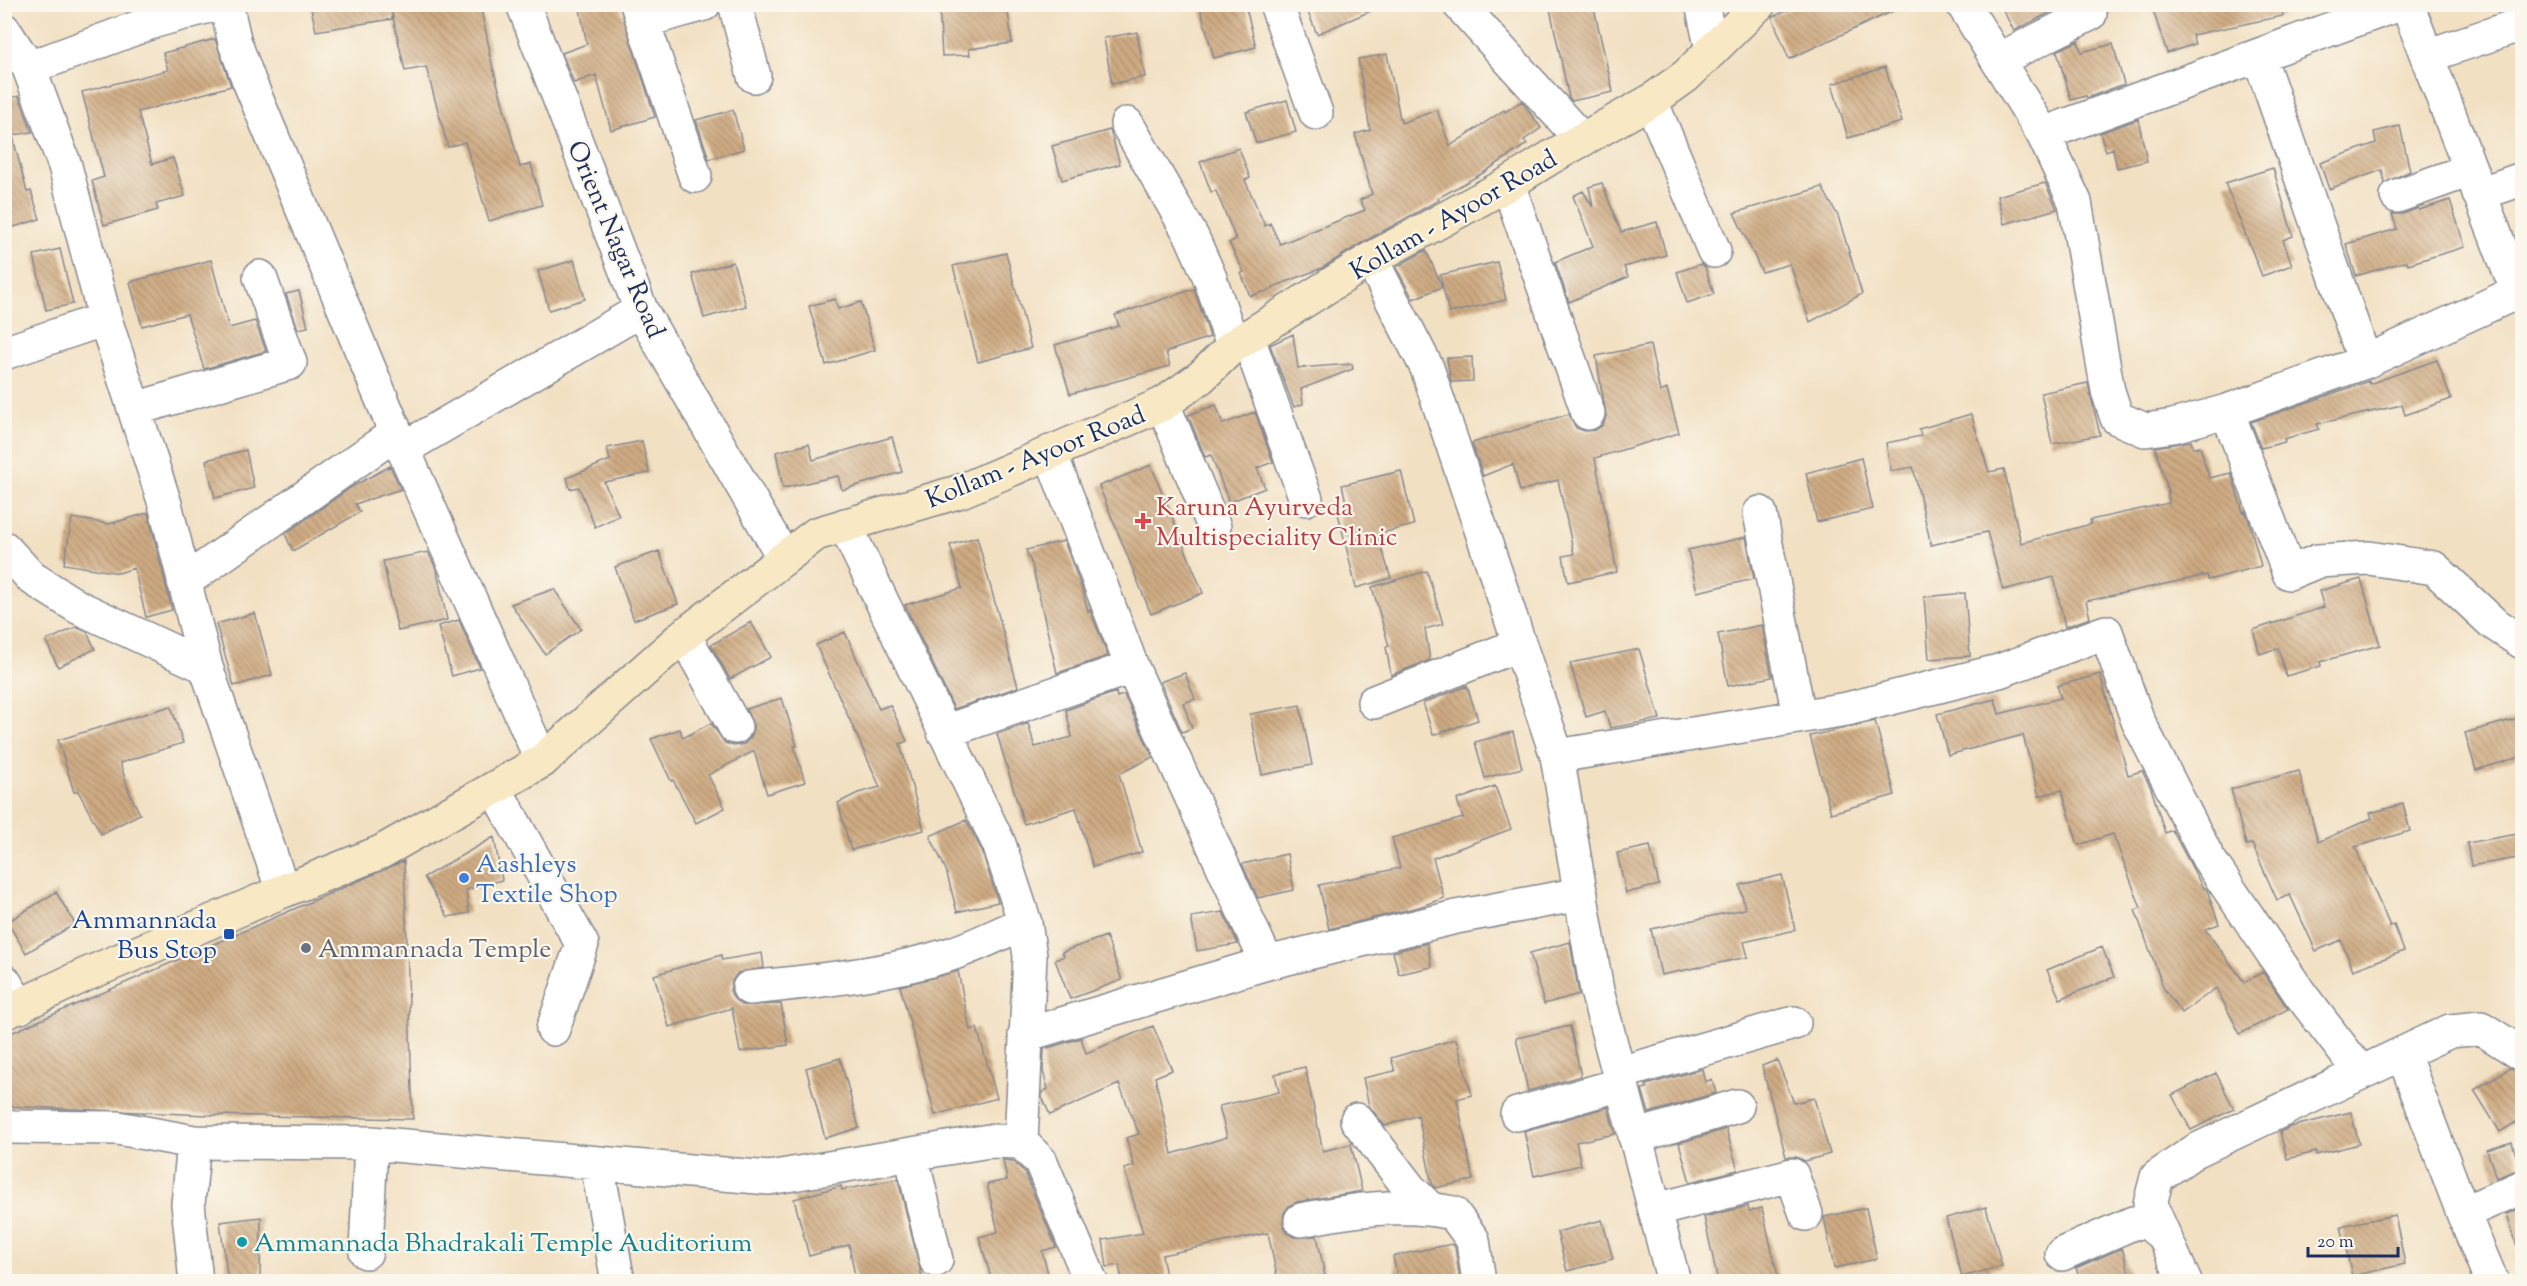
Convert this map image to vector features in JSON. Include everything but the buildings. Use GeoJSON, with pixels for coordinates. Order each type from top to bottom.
{"type":"FeatureCollection","features":[{"type":"Feature","properties":{"kind":"main road","name":"Kollam - Ayoor Road"},"geometry":{"type":"LineString","coordinates":[[10,1000],[85,975],[381,852],[495,789],[542,761],[684,635],[816,534],[961,491],[1163,404],[1201,377],[1241,342],[1371,259],[1508,184],[1651,101],[1686,76],[1759,4]]}},
{"type":"Feature","properties":{"kind":"street"},"geometry":{"type":"LineString","coordinates":[[29,68],[155,21],[216,4]]}},
{"type":"Feature","properties":{"kind":"street"},"geometry":{"type":"LineString","coordinates":[[226,4],[249,81],[400,441],[542,761]]}},
{"type":"Feature","properties":{"kind":"street","name":"Orient Nagar Road"},"geometry":{"type":"LineString","coordinates":[[523,4],[640,310],[784,558]]}},
{"type":"Feature","properties":{"kind":"street"},"geometry":{"type":"LineString","coordinates":[[695,176],[640,13],[704,4]]}},
{"type":"Feature","properties":{"kind":"street"},"geometry":{"type":"LineString","coordinates":[[735,4],[754,76]]}},
{"type":"Feature","properties":{"kind":"street"},"geometry":{"type":"LineString","coordinates":[[1276,4],[1316,113]]}},
{"type":"Feature","properties":{"kind":"street"},"geometry":{"type":"LineString","coordinates":[[1459,4],[1582,140]]}},
{"type":"Feature","properties":{"kind":"street"},"geometry":{"type":"LineString","coordinates":[[1702,4],[1712,50]]}},
{"type":"Feature","properties":{"kind":"street"},"geometry":{"type":"LineString","coordinates":[[1963,4],[2043,134],[2075,202],[2108,391],[2117,418],[2145,429],[2173,426],[2227,411],[2365,362],[2523,290]]}},
{"type":"Feature","properties":{"kind":"street"},"geometry":{"type":"LineString","coordinates":[[1998,60],[2090,14],[2086,4]]}},
{"type":"Feature","properties":{"kind":"street"},"geometry":{"type":"LineString","coordinates":[[2043,134],[2399,4]]}},
{"type":"Feature","properties":{"kind":"street"},"geometry":{"type":"LineString","coordinates":[[2407,4],[2511,273],[2523,278]]}},
{"type":"Feature","properties":{"kind":"street"},"geometry":{"type":"LineString","coordinates":[[2427,56],[2523,24]]}},
{"type":"Feature","properties":{"kind":"street"},"geometry":{"type":"LineString","coordinates":[[4,30],[29,68],[65,166],[105,319],[165,504],[206,667],[283,891]]}},
{"type":"Feature","properties":{"kind":"street"},"geometry":{"type":"LineString","coordinates":[[2259,56],[2365,362]]}},
{"type":"Feature","properties":{"kind":"street"},"geometry":{"type":"LineString","coordinates":[[1651,101],[1714,251]]}},
{"type":"Feature","properties":{"kind":"street"},"geometry":{"type":"LineString","coordinates":[[1127,124],[1192,237],[1241,342],[1306,499]]}},
{"type":"Feature","properties":{"kind":"street"},"geometry":{"type":"LineString","coordinates":[[2397,195],[2475,182],[2523,179]]}},
{"type":"Feature","properties":{"kind":"street"},"geometry":{"type":"LineString","coordinates":[[1508,184],[1588,413]]}},
{"type":"Feature","properties":{"kind":"street"},"geometry":{"type":"LineString","coordinates":[[1371,259],[1427,368],[1557,756],[1597,991],[1674,1281]]}},
{"type":"Feature","properties":{"kind":"street"},"geometry":{"type":"LineString","coordinates":[[135,409],[290,363],[260,278]]}},
{"type":"Feature","properties":{"kind":"street"},"geometry":{"type":"LineString","coordinates":[[184,582],[400,441],[640,310]]}},
{"type":"Feature","properties":{"kind":"street"},"geometry":{"type":"LineString","coordinates":[[4,353],[105,319]]}},
{"type":"Feature","properties":{"kind":"street"},"geometry":{"type":"LineString","coordinates":[[1163,404],[1214,527]]}},
{"type":"Feature","properties":{"kind":"street"},"geometry":{"type":"LineString","coordinates":[[2227,411],[2289,573],[2318,561],[2369,558],[2434,568],[2493,623],[2523,642]]}},
{"type":"Feature","properties":{"kind":"street"},"geometry":{"type":"LineString","coordinates":[[1050,452],[1132,667],[1267,963]]}},
{"type":"Feature","properties":{"kind":"street"},"geometry":{"type":"LineString","coordinates":[[1760,513],[1799,716]]}},
{"type":"Feature","properties":{"kind":"street"},"geometry":{"type":"LineString","coordinates":[[845,525],[999,844],[1025,923],[1030,956],[1021,1142]]}},
{"type":"Feature","properties":{"kind":"street"},"geometry":{"type":"LineString","coordinates":[[4,548],[32,578],[78,607],[206,667]]}},
{"type":"Feature","properties":{"kind":"street"},"geometry":{"type":"LineString","coordinates":[[1557,756],[1847,709],[1999,671],[2106,632],[2138,721],[2208,858],[2301,995],[2361,1073]]}},
{"type":"Feature","properties":{"kind":"street"},"geometry":{"type":"LineString","coordinates":[[684,635],[735,727]]}},
{"type":"Feature","properties":{"kind":"street"},"geometry":{"type":"LineString","coordinates":[[1374,702],[1518,645]]}},
{"type":"Feature","properties":{"kind":"street"},"geometry":{"type":"LineString","coordinates":[[944,732],[1132,667]]}},
{"type":"Feature","properties":{"kind":"street"},"geometry":{"type":"LineString","coordinates":[[495,789],[582,944],[553,1029]]}},
{"type":"Feature","properties":{"kind":"street"},"geometry":{"type":"LineString","coordinates":[[1025,1035],[1267,963],[1456,917],[1581,894]]}},
{"type":"Feature","properties":{"kind":"street"},"geometry":{"type":"LineString","coordinates":[[749,988],[816,981],[907,965],[949,954],[1025,923]]}},
{"type":"Feature","properties":{"kind":"street"},"geometry":{"type":"LineString","coordinates":[[1517,1114],[1794,1023]]}},
{"type":"Feature","properties":{"kind":"street"},"geometry":{"type":"LineString","coordinates":[[2185,1281],[2150,1204],[2157,1177],[2195,1151],[2450,1031],[2481,1028],[2523,1054]]}},
{"type":"Feature","properties":{"kind":"street"},"geometry":{"type":"LineString","coordinates":[[2403,1054],[2463,1213],[2492,1281]]}},
{"type":"Feature","properties":{"kind":"street"},"geometry":{"type":"LineString","coordinates":[[1635,1137],[1737,1106]]}},
{"type":"Feature","properties":{"kind":"street"},"geometry":{"type":"LineString","coordinates":[[1357,1120],[1410,1189],[1428,1207]]}},
{"type":"Feature","properties":{"kind":"street"},"geometry":{"type":"LineString","coordinates":[[4,1127],[118,1128],[194,1142],[371,1143],[769,1178],[989,1141],[1021,1142],[1041,1162],[1091,1281]]}},
{"type":"Feature","properties":{"kind":"street"},"geometry":{"type":"LineString","coordinates":[[194,1142],[188,1204],[196,1281]]}},
{"type":"Feature","properties":{"kind":"street"},"geometry":{"type":"LineString","coordinates":[[366,1252],[371,1143]]}},
{"type":"Feature","properties":{"kind":"street"},"geometry":{"type":"LineString","coordinates":[[911,1154],[936,1260]]}},
{"type":"Feature","properties":{"kind":"street"},"geometry":{"type":"LineString","coordinates":[[597,1163],[618,1281]]}},
{"type":"Feature","properties":{"kind":"street"},"geometry":{"type":"LineString","coordinates":[[1656,1210],[1792,1174],[1806,1214]]}},
{"type":"Feature","properties":{"kind":"street"},"geometry":{"type":"LineString","coordinates":[[2463,1213],[2523,1187]]}},
{"type":"Feature","properties":{"kind":"street"},"geometry":{"type":"LineString","coordinates":[[1301,1220],[1353,1210],[1428,1207],[1452,1213],[1473,1240],[1479,1281]]}},
{"type":"Feature","properties":{"kind":"street"},"geometry":{"type":"LineString","coordinates":[[2062,1254],[2133,1223],[2147,1222],[2166,1237]]}},
{"type":"Feature","properties":{"kind":"place","name":"Karuna Ayurveda Multispeciality Clinic"},"geometry":{"type":"Point","coordinates":[1143,521]}},
{"type":"Feature","properties":{"kind":"place","name":"Aashleys Textile Shop"},"geometry":{"type":"Point","coordinates":[464,878]}},
{"type":"Feature","properties":{"kind":"place","name":"Ammannada Bus Stop"},"geometry":{"type":"Point","coordinates":[229,934]}},
{"type":"Feature","properties":{"kind":"place","name":"Ammannada Temple"},"geometry":{"type":"Point","coordinates":[306,948]}},
{"type":"Feature","properties":{"kind":"place","name":"Ammannada Bhadrakali Temple Auditorium"},"geometry":{"type":"Point","coordinates":[242,1242]}}]}
